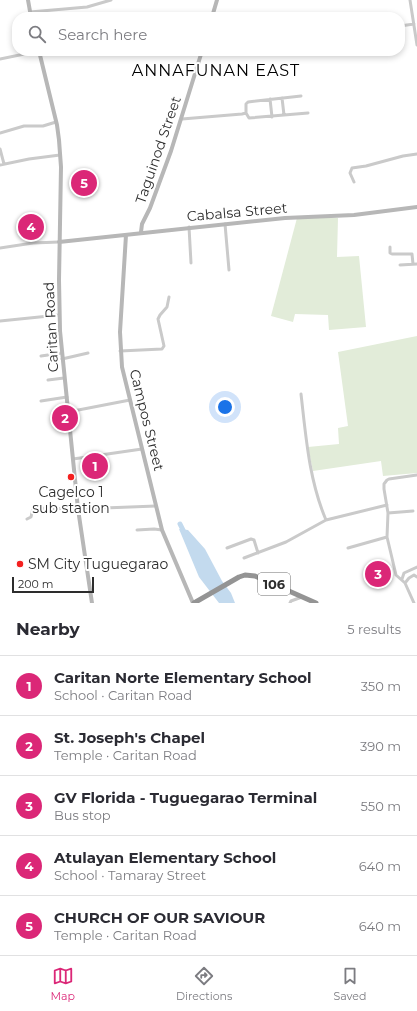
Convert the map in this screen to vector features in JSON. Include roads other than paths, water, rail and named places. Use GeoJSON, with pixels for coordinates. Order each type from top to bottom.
{"type":"FeatureCollection","features":[{"type":"Feature","properties":{"kind":"highway","name":"106"},"geometry":{"type":"LineString","coordinates":[[194,603],[245,575],[255,576],[316,603]]}},
{"type":"Feature","properties":{"kind":"street"},"geometry":{"type":"LineString","coordinates":[[28,0],[30,12]]}},
{"type":"Feature","properties":{"kind":"street"},"geometry":{"type":"LineString","coordinates":[[52,12],[87,7],[111,0]]}},
{"type":"Feature","properties":{"kind":"street"},"geometry":{"type":"LineString","coordinates":[[213,12],[217,0]]}},
{"type":"Feature","properties":{"kind":"street"},"geometry":{"type":"LineString","coordinates":[[410,0],[417,45]]}},
{"type":"Feature","properties":{"kind":"street"},"geometry":{"type":"LineString","coordinates":[[405,25],[414,24]]}},
{"type":"Feature","properties":{"kind":"street"},"geometry":{"type":"LineString","coordinates":[[0,59],[15,56]]}},
{"type":"Feature","properties":{"kind":"street","name":"Caritan Road"},"geometry":{"type":"LineString","coordinates":[[40,56],[56,122],[60,155],[59,315],[62,359],[78,509],[92,603]]}},
{"type":"Feature","properties":{"kind":"street","name":"Taguinod Street"},"geometry":{"type":"LineString","coordinates":[[141,232],[142,224],[150,208],[182,119],[201,56]]}},
{"type":"Feature","properties":{"kind":"street"},"geometry":{"type":"LineString","coordinates":[[301,96],[247,102],[246,113],[249,118],[308,113]]}},
{"type":"Feature","properties":{"kind":"street"},"geometry":{"type":"LineString","coordinates":[[282,98],[284,115]]}},
{"type":"Feature","properties":{"kind":"street"},"geometry":{"type":"LineString","coordinates":[[270,99],[272,117]]}},
{"type":"Feature","properties":{"kind":"street"},"geometry":{"type":"LineString","coordinates":[[182,119],[246,113]]}},
{"type":"Feature","properties":{"kind":"street"},"geometry":{"type":"LineString","coordinates":[[0,133],[24,126],[42,126],[56,122]]}},
{"type":"Feature","properties":{"kind":"street"},"geometry":{"type":"LineString","coordinates":[[0,149],[4,164]]}},
{"type":"Feature","properties":{"kind":"street"},"geometry":{"type":"LineString","coordinates":[[354,182],[350,173],[352,168],[417,154]]}},
{"type":"Feature","properties":{"kind":"street"},"geometry":{"type":"LineString","coordinates":[[0,165],[60,155]]}},
{"type":"Feature","properties":{"kind":"street","name":"Cabalsa Street"},"geometry":{"type":"LineString","coordinates":[[59,242],[189,227],[284,218],[354,215],[417,207]]}},
{"type":"Feature","properties":{"kind":"street"},"geometry":{"type":"LineString","coordinates":[[225,224],[229,270]]}},
{"type":"Feature","properties":{"kind":"street"},"geometry":{"type":"LineString","coordinates":[[189,227],[191,263]]}},
{"type":"Feature","properties":{"kind":"street","name":"Campos Street"},"geometry":{"type":"LineString","coordinates":[[126,235],[120,351],[122,366],[162,530],[194,603]]}},
{"type":"Feature","properties":{"kind":"street"},"geometry":{"type":"LineString","coordinates":[[0,248],[37,243],[59,242]]}},
{"type":"Feature","properties":{"kind":"street"},"geometry":{"type":"LineString","coordinates":[[390,247],[390,253],[392,254],[412,254],[415,264],[400,265]]}},
{"type":"Feature","properties":{"kind":"street"},"geometry":{"type":"LineString","coordinates":[[120,351],[162,349],[164,346],[158,319],[167,307],[170,297]]}},
{"type":"Feature","properties":{"kind":"street"},"geometry":{"type":"LineString","coordinates":[[0,321],[59,315]]}},
{"type":"Feature","properties":{"kind":"street"},"geometry":{"type":"LineString","coordinates":[[40,356],[62,353]]}},
{"type":"Feature","properties":{"kind":"street"},"geometry":{"type":"LineString","coordinates":[[62,359],[88,353]]}},
{"type":"Feature","properties":{"kind":"street"},"geometry":{"type":"LineString","coordinates":[[48,380],[64,378]]}},
{"type":"Feature","properties":{"kind":"street"},"geometry":{"type":"LineString","coordinates":[[301,394],[307,450],[312,479],[326,520]]}},
{"type":"Feature","properties":{"kind":"street"},"geometry":{"type":"LineString","coordinates":[[41,401],[66,397]]}},
{"type":"Feature","properties":{"kind":"street"},"geometry":{"type":"LineString","coordinates":[[68,412],[130,400]]}},
{"type":"Feature","properties":{"kind":"street"},"geometry":{"type":"LineString","coordinates":[[73,459],[142,449]]}},
{"type":"Feature","properties":{"kind":"street"},"geometry":{"type":"LineString","coordinates":[[417,475],[387,480],[384,484],[388,513],[387,537],[396,575],[405,583],[413,602],[417,598]]}},
{"type":"Feature","properties":{"kind":"street"},"geometry":{"type":"LineString","coordinates":[[244,558],[293,539],[326,520],[387,505]]}},
{"type":"Feature","properties":{"kind":"street"},"geometry":{"type":"LineString","coordinates":[[27,519],[31,517],[33,508],[78,509],[156,506]]}},
{"type":"Feature","properties":{"kind":"street"},"geometry":{"type":"LineString","coordinates":[[388,513],[413,511]]}},
{"type":"Feature","properties":{"kind":"street"},"geometry":{"type":"LineString","coordinates":[[137,530],[162,530]]}},
{"type":"Feature","properties":{"kind":"street"},"geometry":{"type":"LineString","coordinates":[[348,548],[387,537]]}},
{"type":"Feature","properties":{"kind":"street"},"geometry":{"type":"LineString","coordinates":[[227,548],[251,538],[254,540],[258,553]]}},
{"type":"Feature","properties":{"kind":"street"},"geometry":{"type":"LineString","coordinates":[[402,579],[404,573],[415,567],[416,576],[409,578],[405,583]]}},
{"type":"Feature","properties":{"kind":"street"},"geometry":{"type":"LineString","coordinates":[[290,603],[291,601],[302,597]]}},
{"type":"Feature","properties":{"kind":"water"},"geometry":{"type":"Polygon","coordinates":[[[179,529],[188,530],[205,549],[222,581],[231,593],[235,603],[219,603],[199,577],[179,529]]]}},
{"type":"Feature","properties":{"kind":"waterway"},"geometry":{"type":"LineString","coordinates":[[180,524],[185,534]]}},
{"type":"Feature","properties":{"kind":"place","name":"CHURCH OF OUR SAVIOUR"},"geometry":{"type":"Point","coordinates":[84,183]}},
{"type":"Feature","properties":{"kind":"place","name":"Atulayan Elementary School"},"geometry":{"type":"Point","coordinates":[31,227]}},
{"type":"Feature","properties":{"kind":"place","name":"St. Joseph's Chapel"},"geometry":{"type":"Point","coordinates":[65,418]}},
{"type":"Feature","properties":{"kind":"place","name":"Caritan Norte Elementary School"},"geometry":{"type":"Point","coordinates":[95,466]}},
{"type":"Feature","properties":{"kind":"place","name":"Cagelco 1 sub station"},"geometry":{"type":"Point","coordinates":[71,477]}},
{"type":"Feature","properties":{"kind":"place","name":"SM City Tuguegarao"},"geometry":{"type":"Point","coordinates":[20,564]}},
{"type":"Feature","properties":{"kind":"place","name":"GV Florida - Tuguegarao Terminal"},"geometry":{"type":"Point","coordinates":[378,574]}},
{"type":"Feature","properties":{"kind":"district","name":"ANNAFUNAN EAST"},"geometry":{"type":"Point","coordinates":[216,70]}}]}
